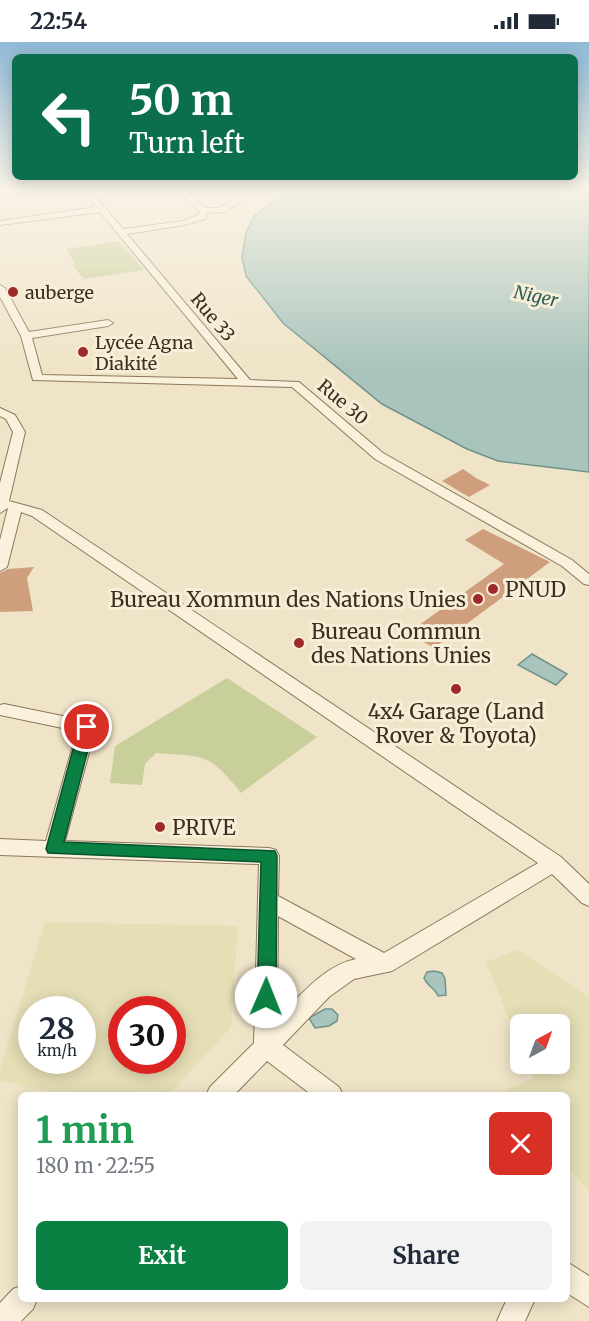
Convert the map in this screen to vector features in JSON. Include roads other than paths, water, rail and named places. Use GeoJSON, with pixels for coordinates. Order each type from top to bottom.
{"type":"FeatureCollection","features":[{"type":"Feature","properties":{"kind":"street","name":"Rue 33"},"geometry":{"type":"LineString","coordinates":[[134,248],[248,384]]}},
{"type":"Feature","properties":{"kind":"street"},"geometry":{"type":"LineString","coordinates":[[0,288],[26,336],[108,323]]}},
{"type":"Feature","properties":{"kind":"street","name":"Rue 30"},"geometry":{"type":"LineString","coordinates":[[26,336],[36,378],[295,384],[379,456],[567,563],[589,581]]}},
{"type":"Feature","properties":{"kind":"street"},"geometry":{"type":"LineString","coordinates":[[0,412],[11,417],[19,432],[6,506],[0,567]]}},
{"type":"Feature","properties":{"kind":"street"},"geometry":{"type":"LineString","coordinates":[[6,506],[37,513],[554,864],[589,897]]}},
{"type":"Feature","properties":{"kind":"street"},"geometry":{"type":"LineString","coordinates":[[4,710],[87,727],[54,849]]}},
{"type":"Feature","properties":{"kind":"street"},"geometry":{"type":"LineString","coordinates":[[0,847],[269,856],[265,1045]]}},
{"type":"Feature","properties":{"kind":"street"},"geometry":{"type":"LineString","coordinates":[[221,1092],[321,990],[349,970],[384,964],[554,864]]}},
{"type":"Feature","properties":{"kind":"street"},"geometry":{"type":"LineString","coordinates":[[268,902],[384,964]]}},
{"type":"Feature","properties":{"kind":"street"},"geometry":{"type":"LineString","coordinates":[[265,1045],[327,1092]]}},
{"type":"Feature","properties":{"kind":"street"},"geometry":{"type":"LineString","coordinates":[[570,1278],[589,1293]]}},
{"type":"Feature","properties":{"kind":"street"},"geometry":{"type":"LineString","coordinates":[[2,1321],[20,1302]]}},
{"type":"Feature","properties":{"kind":"street"},"geometry":{"type":"LineString","coordinates":[[511,1321],[520,1302]]}},
{"type":"Feature","properties":{"kind":"water","name":"Niger"},"geometry":{"type":"Polygon","coordinates":[[[244,248],[589,248],[589,472],[498,461],[467,449],[382,404],[283,323],[246,276],[242,257],[244,248]]]}},
{"type":"Feature","properties":{"kind":"water"},"geometry":{"type":"Polygon","coordinates":[[[532,654],[567,674],[556,685],[518,665],[532,654]]]}},
{"type":"Feature","properties":{"kind":"water"},"geometry":{"type":"Polygon","coordinates":[[[427,972],[442,973],[445,979],[446,995],[438,996],[425,981],[427,972]]]}},
{"type":"Feature","properties":{"kind":"water"},"geometry":{"type":"Polygon","coordinates":[[[325,1009],[332,1009],[338,1015],[337,1021],[329,1026],[315,1028],[309,1018],[325,1009]]]}},
{"type":"Feature","properties":{"kind":"place","name":"auberge"},"geometry":{"type":"Point","coordinates":[13,292]}},
{"type":"Feature","properties":{"kind":"place","name":"Lycée Agna Diakité"},"geometry":{"type":"Point","coordinates":[83,352]}},
{"type":"Feature","properties":{"kind":"place","name":"PNUD"},"geometry":{"type":"Point","coordinates":[493,589]}},
{"type":"Feature","properties":{"kind":"place","name":"Bureau Xommun des Nations Unies"},"geometry":{"type":"Point","coordinates":[478,599]}},
{"type":"Feature","properties":{"kind":"place","name":"Bureau Commun des Nations Unies"},"geometry":{"type":"Point","coordinates":[299,643]}},
{"type":"Feature","properties":{"kind":"place","name":"4x4 Garage (Land Rover & Toyota)"},"geometry":{"type":"Point","coordinates":[456,689]}},
{"type":"Feature","properties":{"kind":"place","name":"PRIVE"},"geometry":{"type":"Point","coordinates":[160,827]}}]}
